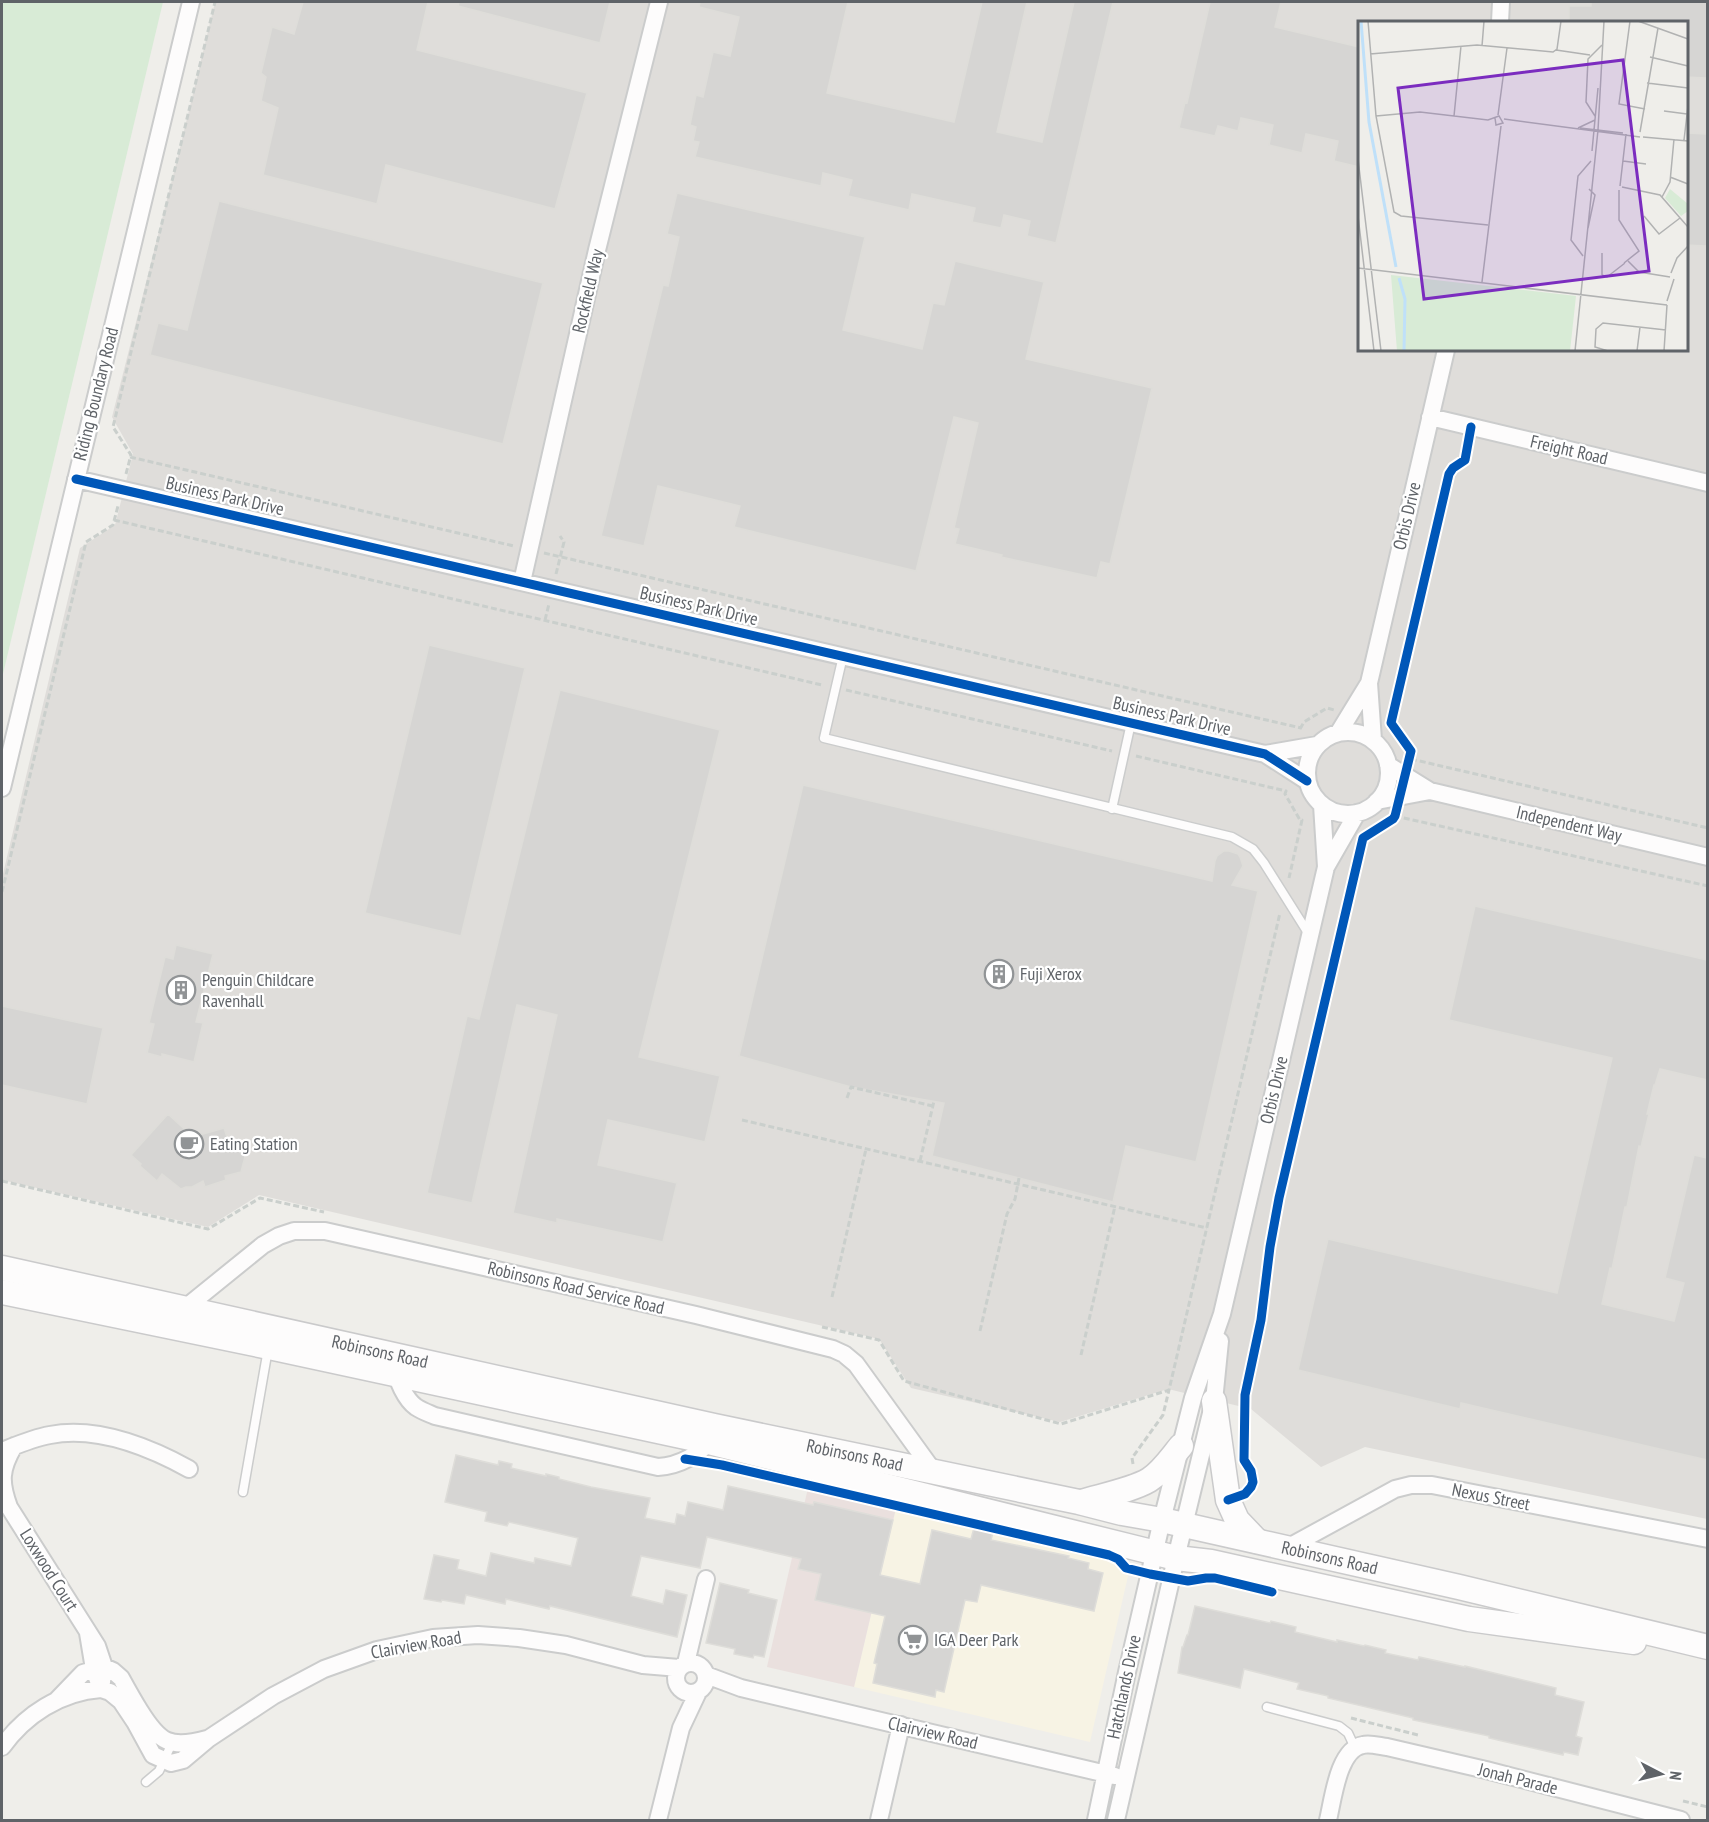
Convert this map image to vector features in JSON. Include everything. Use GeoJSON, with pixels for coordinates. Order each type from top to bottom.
{"type":"FeatureCollection","features":[{"type":"Feature","properties":{"kind":"main road","name":"Robinsons Road"},"geometry":{"type":"LineString","coordinates":[[2,1268],[183,1309],[270,1337]]}},
{"type":"Feature","properties":{"kind":"main road","name":"Robinsons Road"},"geometry":{"type":"LineString","coordinates":[[2,1292],[270,1337],[711,1434],[1166,1556],[1212,1562],[1469,1619],[1589,1636],[1707,1649]]}},
{"type":"Feature","properties":{"kind":"main road"},"geometry":{"type":"LineString","coordinates":[[1214,1401],[1228,1500],[1237,1520],[1257,1542]]}},
{"type":"Feature","properties":{"kind":"main road","name":"Robinsons Road"},"geometry":{"type":"LineString","coordinates":[[711,1434],[934,1472],[1079,1502],[1471,1590],[1707,1649]]}},
{"type":"Feature","properties":{"kind":"main road"},"geometry":{"type":"LineString","coordinates":[[1079,1502],[1149,1480],[1160,1471],[1181,1446]]}},
{"type":"Feature","properties":{"kind":"street","name":"Riding Boundary Road"},"geometry":{"type":"LineString","coordinates":[[2,788],[191,2]]}},
{"type":"Feature","properties":{"kind":"street","name":"Rockfield Way"},"geometry":{"type":"LineString","coordinates":[[522,582],[597,250],[659,2]]}},
{"type":"Feature","properties":{"kind":"street"},"geometry":{"type":"LineString","coordinates":[[1500,21],[1501,2]]}},
{"type":"Feature","properties":{"kind":"street","name":"Orbis Drive"},"geometry":{"type":"LineString","coordinates":[[1373,740],[1369,683],[1446,351]]}},
{"type":"Feature","properties":{"kind":"street","name":"Freight Road"},"geometry":{"type":"LineString","coordinates":[[1430,417],[1707,483]]}},
{"type":"Feature","properties":{"kind":"street","name":"Business Park Drive"},"geometry":{"type":"LineString","coordinates":[[76,479],[1265,754],[1307,781]]}},
{"type":"Feature","properties":{"kind":"street","name":"Orbis Drive"},"geometry":{"type":"LineString","coordinates":[[1339,732],[1369,683]]}},
{"type":"Feature","properties":{"kind":"street"},"geometry":{"type":"LineString","coordinates":[[1351,731],[1373,740],[1380,747],[1388,765],[1385,790],[1377,801],[1357,813],[1339,812],[1322,805],[1313,794],[1307,781],[1310,756],[1317,745],[1327,737],[1339,732],[1351,731]]}},
{"type":"Feature","properties":{"kind":"street","name":"Business Park Drive"},"geometry":{"type":"LineString","coordinates":[[1265,754],[1317,745]]}},
{"type":"Feature","properties":{"kind":"street","name":"Independent Way"},"geometry":{"type":"LineString","coordinates":[[1388,765],[1430,791],[1707,856]]}},
{"type":"Feature","properties":{"kind":"street","name":"Independent Way"},"geometry":{"type":"LineString","coordinates":[[1377,801],[1430,791]]}},
{"type":"Feature","properties":{"kind":"street","name":"Orbis Drive"},"geometry":{"type":"LineString","coordinates":[[1173,1523],[1181,1446],[1193,1398],[1222,1314],[1326,867],[1322,805]]}},
{"type":"Feature","properties":{"kind":"street","name":"Orbis Drive"},"geometry":{"type":"LineString","coordinates":[[1326,867],[1357,813]]}},
{"type":"Feature","properties":{"kind":"street","name":"Robinsons Road Service Road"},"geometry":{"type":"LineString","coordinates":[[183,1309],[263,1245],[279,1236],[294,1231],[325,1231],[696,1315],[833,1349],[844,1354],[856,1364],[934,1472]]}},
{"type":"Feature","properties":{"kind":"street","name":"Orbis Drive"},"geometry":{"type":"LineString","coordinates":[[1173,1523],[1214,1401],[1222,1314]]}},
{"type":"Feature","properties":{"kind":"street"},"geometry":{"type":"LineString","coordinates":[[396,1365],[414,1405],[435,1416],[658,1467],[677,1463],[703,1449],[711,1434]]}},
{"type":"Feature","properties":{"kind":"street","name":"Loxwood Court"},"geometry":{"type":"LineString","coordinates":[[172,1743],[152,1731],[121,1678],[113,1671],[99,1668],[97,1646],[5,1503],[2,1479],[8,1449],[52,1434],[74,1432],[94,1434],[144,1447],[189,1469]]}},
{"type":"Feature","properties":{"kind":"street","name":"Nexus Street"},"geometry":{"type":"LineString","coordinates":[[1287,1548],[1377,1498],[1395,1489],[1411,1485],[1432,1485],[1707,1539]]}},
{"type":"Feature","properties":{"kind":"street"},"geometry":{"type":"LineString","coordinates":[[1166,1556],[1173,1523]]}},
{"type":"Feature","properties":{"kind":"street","name":"Hatchlands Drive"},"geometry":{"type":"LineString","coordinates":[[1096,1821],[1127,1672],[1166,1556]]}},
{"type":"Feature","properties":{"kind":"street","name":"Hatchlands Drive"},"geometry":{"type":"LineString","coordinates":[[1116,1821],[1166,1556]]}},
{"type":"Feature","properties":{"kind":"street"},"geometry":{"type":"LineString","coordinates":[[658,1821],[691,1678],[696,1623],[706,1579]]}},
{"type":"Feature","properties":{"kind":"street","name":"Clairview Road"},"geometry":{"type":"LineString","coordinates":[[164,1761],[171,1763],[183,1760],[208,1739],[273,1696],[324,1669],[377,1650],[433,1638],[477,1635],[566,1645],[691,1678],[1125,1778]]}},
{"type":"Feature","properties":{"kind":"street"},"geometry":{"type":"LineString","coordinates":[[2,1747],[15,1729],[57,1700],[83,1673],[99,1668],[100,1689]]}},
{"type":"Feature","properties":{"kind":"street"},"geometry":{"type":"LineString","coordinates":[[57,1700],[87,1690],[100,1689],[110,1692],[121,1701],[153,1755],[164,1761]]}},
{"type":"Feature","properties":{"kind":"street"},"geometry":{"type":"LineString","coordinates":[[879,1821],[901,1725]]}},
{"type":"Feature","properties":{"kind":"street","name":"Clairview Road"},"geometry":{"type":"LineString","coordinates":[[172,1743],[194,1743],[208,1739]]}},
{"type":"Feature","properties":{"kind":"street","name":"Jonah Parade"},"geometry":{"type":"LineString","coordinates":[[1354,1748],[1370,1744],[1387,1747],[1486,1770],[1681,1821]]}},
{"type":"Feature","properties":{"kind":"street"},"geometry":{"type":"LineString","coordinates":[[1328,1821],[1341,1768],[1345,1758],[1354,1748]]}},
{"type":"Feature","properties":{"kind":"lane"},"geometry":{"type":"LineString","coordinates":[[843,656],[824,738],[1232,837],[1253,849],[1285,894],[1310,936]]}},
{"type":"Feature","properties":{"kind":"lane"},"geometry":{"type":"LineString","coordinates":[[1112,809],[1131,723]]}},
{"type":"Feature","properties":{"kind":"lane"},"geometry":{"type":"LineString","coordinates":[[243,1492],[270,1337]]}},
{"type":"Feature","properties":{"kind":"lane"},"geometry":{"type":"LineString","coordinates":[[1267,1707],[1339,1726],[1348,1733],[1354,1748]]}},
{"type":"Feature","properties":{"kind":"lane"},"geometry":{"type":"LineString","coordinates":[[146,1782],[159,1771],[172,1743]]}},
{"type":"Feature","properties":{"kind":"path"},"geometry":{"type":"LineString","coordinates":[[2,892],[86,542],[113,525],[131,455],[113,427],[215,2]]}},
{"type":"Feature","properties":{"kind":"path"},"geometry":{"type":"LineString","coordinates":[[130,457],[1300,728]]}},
{"type":"Feature","properties":{"kind":"path"},"geometry":{"type":"LineString","coordinates":[[114,520],[1286,791],[1285,794],[1302,820],[1169,1390],[1060,1424],[904,1381],[879,1340],[814,1325]]}},
{"type":"Feature","properties":{"kind":"path"},"geometry":{"type":"LineString","coordinates":[[1404,776],[1410,755],[1707,828]]}},
{"type":"Feature","properties":{"kind":"path"},"geometry":{"type":"LineString","coordinates":[[1383,826],[1395,816],[1398,797]]}},
{"type":"Feature","properties":{"kind":"path"},"geometry":{"type":"LineString","coordinates":[[1395,816],[1707,886]]}},
{"type":"Feature","properties":{"kind":"path"},"geometry":{"type":"LineString","coordinates":[[847,1098],[851,1087],[933,1104],[920,1161]]}},
{"type":"Feature","properties":{"kind":"path"},"geometry":{"type":"LineString","coordinates":[[742,1120],[1019,1181],[1207,1228]]}},
{"type":"Feature","properties":{"kind":"path"},"geometry":{"type":"LineString","coordinates":[[832,1297],[866,1149]]}},
{"type":"Feature","properties":{"kind":"path"},"geometry":{"type":"LineString","coordinates":[[2,1181],[208,1229],[260,1198],[329,1214]]}},
{"type":"Feature","properties":{"kind":"path"},"geometry":{"type":"LineString","coordinates":[[980,1331],[1007,1214],[1015,1198],[1019,1181]]}},
{"type":"Feature","properties":{"kind":"path"},"geometry":{"type":"LineString","coordinates":[[1081,1355],[1115,1206]]}},
{"type":"Feature","properties":{"kind":"shaded area"},"geometry":{"type":"Polygon","coordinates":[[[215,2],[1707,2],[1707,1519],[1365,1447],[1321,1467],[1251,1409],[1168,1389],[1060,1422],[911,1388],[879,1339],[259,1195],[208,1227],[2,1180],[2,878],[80,548],[115,525],[133,454],[112,417],[215,2]]]}},
{"type":"Feature","properties":{"kind":"shaded area"},"geometry":{"type":"Polygon","coordinates":[[[808,1488],[896,1508],[854,1687],[767,1667],[808,1488]]]}},
{"type":"Feature","properties":{"kind":"shaded area"},"geometry":{"type":"Polygon","coordinates":[[[896,1508],[1131,1563],[1090,1742],[854,1687],[896,1508]]]}},
{"type":"Feature","properties":{"kind":"green space"},"geometry":{"type":"Polygon","coordinates":[[[2,2],[163,2],[2,678],[2,2]]]}},
{"type":"Feature","properties":{"kind":"building"},"geometry":{"type":"Polygon","coordinates":[[[303,2],[428,2],[417,50],[587,93],[555,209],[386,165],[377,204],[263,175],[278,108],[261,101],[266,77],[261,73],[272,27],[294,34],[303,2]]]}},
{"type":"Feature","properties":{"kind":"building"},"geometry":{"type":"Polygon","coordinates":[[[459,2],[610,2],[600,43],[458,6],[459,2]]]}},
{"type":"Feature","properties":{"kind":"building"},"geometry":{"type":"Polygon","coordinates":[[[700,2],[848,2],[827,93],[954,122],[982,2],[1027,2],[997,132],[1042,142],[1074,2],[1113,2],[1056,243],[1027,236],[1030,221],[1004,215],[1001,228],[972,222],[975,208],[912,194],[909,210],[848,196],[852,180],[823,173],[821,186],[695,157],[699,142],[693,141],[696,127],[690,125],[696,95],[703,97],[713,52],[730,56],[739,17],[699,7],[700,2]]]}},
{"type":"Feature","properties":{"kind":"building"},"geometry":{"type":"Polygon","coordinates":[[[1210,2],[1281,2],[1275,27],[1358,47],[1358,167],[1334,161],[1338,141],[1306,134],[1302,153],[1269,145],[1273,125],[1241,118],[1238,131],[1218,126],[1215,136],[1179,128],[1185,102],[1187,103],[1210,2]]]}},
{"type":"Feature","properties":{"kind":"building"},"geometry":{"type":"Polygon","coordinates":[[[1591,2],[1707,2],[1707,78],[1688,77],[1688,21],[1569,21],[1569,6],[1591,6],[1591,2]]]}},
{"type":"Feature","properties":{"kind":"building"},"geometry":{"type":"Polygon","coordinates":[[[1688,133],[1707,134],[1707,246],[1688,245],[1688,133]]]}},
{"type":"Feature","properties":{"kind":"building"},"geometry":{"type":"Polygon","coordinates":[[[677,193],[865,237],[843,330],[922,349],[933,303],[944,305],[955,261],[1044,282],[1026,359],[1152,388],[1110,564],[1101,562],[1097,578],[1001,557],[1002,555],[955,544],[959,529],[954,528],[978,423],[954,417],[916,571],[734,527],[740,506],[658,486],[644,546],[601,536],[663,285],[668,286],[679,237],[667,234],[677,193]]]}},
{"type":"Feature","properties":{"kind":"building"},"geometry":{"type":"Polygon","coordinates":[[[219,201],[543,283],[503,444],[150,355],[158,323],[187,330],[219,201]]]}},
{"type":"Feature","properties":{"kind":"building"},"geometry":{"type":"Polygon","coordinates":[[[429,645],[525,668],[461,936],[365,913],[429,645]]]}},
{"type":"Feature","properties":{"kind":"building"},"geometry":{"type":"Polygon","coordinates":[[[560,690],[720,730],[639,1057],[720,1076],[705,1142],[608,1120],[598,1165],[677,1183],[663,1242],[557,1219],[557,1223],[513,1213],[557,1015],[517,1005],[472,1203],[427,1193],[467,1016],[479,1019],[560,690]]]}},
{"type":"Feature","properties":{"kind":"building","name":"Fuji Xerox"},"geometry":{"type":"Polygon","coordinates":[[[803,785],[1212,881],[1217,856],[1224,851],[1238,854],[1243,866],[1232,885],[1258,891],[1196,1162],[1126,1146],[1113,1202],[932,1156],[944,1103],[851,1087],[739,1056],[803,785]]]}},
{"type":"Feature","properties":{"kind":"building"},"geometry":{"type":"Polygon","coordinates":[[[1475,906],[1707,960],[1707,1080],[1660,1069],[1654,1085],[1627,1207],[1625,1207],[1602,1304],[1674,1321],[1684,1283],[1665,1278],[1694,1155],[1707,1158],[1707,1460],[1461,1403],[1460,1409],[1298,1370],[1328,1239],[1557,1293],[1612,1058],[1449,1020],[1475,906]]]}},
{"type":"Feature","properties":{"kind":"building","name":"Penguin Childcare Ravenhall"},"geometry":{"type":"Polygon","coordinates":[[[176,945],[213,954],[196,1022],[203,1023],[194,1062],[162,1054],[162,1057],[147,1053],[154,1024],[149,1023],[165,957],[173,959],[176,945]]]}},
{"type":"Feature","properties":{"kind":"building"},"geometry":{"type":"Polygon","coordinates":[[[2,1006],[103,1028],[87,1104],[2,1085],[2,1006]]]}},
{"type":"Feature","properties":{"kind":"building"},"geometry":{"type":"Polygon","coordinates":[[[168,1114],[193,1137],[224,1128],[228,1140],[248,1145],[241,1172],[225,1176],[226,1180],[205,1187],[203,1181],[192,1187],[181,1189],[162,1174],[157,1181],[131,1155],[168,1114]]]}},
{"type":"Feature","properties":{"kind":"building"},"geometry":{"type":"Polygon","coordinates":[[[456,1455],[498,1465],[499,1461],[512,1464],[511,1468],[650,1498],[645,1518],[675,1524],[677,1514],[685,1516],[688,1502],[723,1510],[728,1486],[893,1520],[880,1575],[920,1584],[932,1530],[971,1539],[974,1528],[993,1532],[991,1540],[1069,1556],[1068,1558],[1089,1563],[1088,1569],[1103,1573],[1094,1611],[981,1585],[977,1602],[965,1600],[944,1692],[936,1690],[935,1697],[873,1683],[877,1664],[874,1663],[885,1616],[815,1600],[821,1574],[798,1569],[801,1559],[707,1537],[700,1568],[641,1556],[631,1596],[663,1604],[666,1590],[687,1595],[677,1637],[550,1606],[549,1609],[506,1599],[505,1604],[466,1595],[464,1604],[424,1599],[434,1555],[459,1560],[457,1569],[486,1576],[491,1553],[534,1563],[535,1558],[571,1566],[578,1538],[509,1522],[507,1526],[485,1521],[487,1512],[445,1502],[456,1455]]]}},
{"type":"Feature","properties":{"kind":"building"},"geometry":{"type":"Polygon","coordinates":[[[720,1583],[777,1600],[764,1657],[754,1655],[753,1658],[734,1654],[735,1649],[706,1643],[720,1583]]]}},
{"type":"Feature","properties":{"kind":"building"},"geometry":{"type":"Polygon","coordinates":[[[1195,1606],[1296,1627],[1295,1632],[1337,1642],[1337,1640],[1365,1645],[1386,1650],[1385,1653],[1465,1666],[1556,1688],[1555,1695],[1584,1702],[1576,1736],[1582,1738],[1578,1755],[1564,1752],[1563,1755],[1413,1720],[1413,1718],[1297,1689],[1299,1683],[1244,1669],[1240,1688],[1178,1673],[1182,1647],[1188,1635],[1195,1606]]]}},
{"type":"Feature","properties":{"kind":"cycle path"},"geometry":{"type":"LineString","coordinates":[[1228,1500],[1245,1494],[1253,1482],[1251,1471],[1244,1460],[1245,1395],[1261,1320],[1279,1198],[1363,838],[1395,816],[1411,751],[1391,723],[1449,474],[1453,468],[1465,460],[1471,427]]}},
{"type":"Feature","properties":{"kind":"cycle path"},"geometry":{"type":"LineString","coordinates":[[76,479],[1265,754],[1307,781]]}},
{"type":"Feature","properties":{"kind":"cycle path"},"geometry":{"type":"LineString","coordinates":[[685,1459],[722,1465],[1109,1555],[1118,1559],[1126,1568],[1150,1574],[1188,1581],[1215,1578],[1272,1592]]}},
{"type":"Feature","properties":{"kind":"place","name":"Fuji Xerox"},"geometry":{"type":"Point","coordinates":[999,974]}},
{"type":"Feature","properties":{"kind":"place","name":"Penguin Childcare Ravenhall"},"geometry":{"type":"Point","coordinates":[181,990]}},
{"type":"Feature","properties":{"kind":"place","name":"Eating Station"},"geometry":{"type":"Point","coordinates":[189,1144]}},
{"type":"Feature","properties":{"kind":"place","name":"IGA Deer Park"},"geometry":{"type":"Point","coordinates":[913,1640]}}]}
